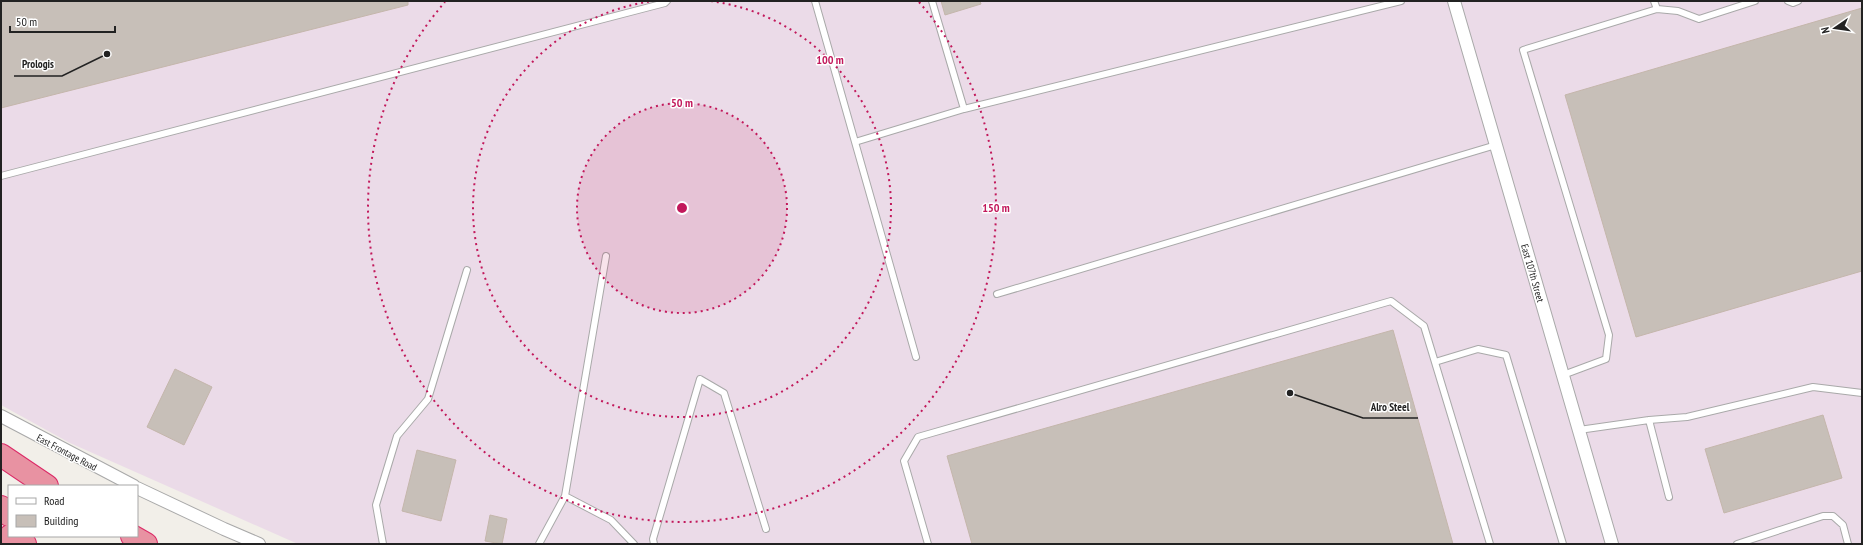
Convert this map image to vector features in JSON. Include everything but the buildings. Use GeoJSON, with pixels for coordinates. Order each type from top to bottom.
{"type":"FeatureCollection","features":[{"type":"Feature","properties":{"kind":"highway"},"geometry":{"type":"LineString","coordinates":[[1,455],[46,485]]}},
{"type":"Feature","properties":{"kind":"highway"},"geometry":{"type":"LineString","coordinates":[[11,537],[26,544]]}},
{"type":"Feature","properties":{"kind":"highway"},"geometry":{"type":"LineString","coordinates":[[134,537],[146,544]]}},
{"type":"Feature","properties":{"kind":"street","name":"East 107th Street"},"geometry":{"type":"LineString","coordinates":[[1454,1],[1612,544]]}},
{"type":"Feature","properties":{"kind":"street","name":"East Frontage Road"},"geometry":{"type":"LineString","coordinates":[[1,416],[132,485]]}},
{"type":"Feature","properties":{"kind":"street"},"geometry":{"type":"LineString","coordinates":[[138,488],[259,544]]}},
{"type":"Feature","properties":{"kind":"lane"},"geometry":{"type":"LineString","coordinates":[[1,176],[665,3],[667,1]]}},
{"type":"Feature","properties":{"kind":"lane"},"geometry":{"type":"LineString","coordinates":[[815,1],[916,357]]}},
{"type":"Feature","properties":{"kind":"lane"},"geometry":{"type":"LineString","coordinates":[[932,1],[964,109]]}},
{"type":"Feature","properties":{"kind":"lane"},"geometry":{"type":"LineString","coordinates":[[855,142],[964,109],[1401,1]]}},
{"type":"Feature","properties":{"kind":"lane"},"geometry":{"type":"LineString","coordinates":[[1654,1],[1657,9]]}},
{"type":"Feature","properties":{"kind":"lane"},"geometry":{"type":"LineString","coordinates":[[1563,376],[1606,359],[1609,335],[1523,50],[1657,9],[1678,11],[1699,19],[1755,1]]}},
{"type":"Feature","properties":{"kind":"lane"},"geometry":{"type":"LineString","coordinates":[[1788,1],[1792,3],[1798,1]]}},
{"type":"Feature","properties":{"kind":"lane"},"geometry":{"type":"LineString","coordinates":[[997,294],[1496,145]]}},
{"type":"Feature","properties":{"kind":"lane"},"geometry":{"type":"LineString","coordinates":[[539,544],[565,496],[606,256]]}},
{"type":"Feature","properties":{"kind":"lane"},"geometry":{"type":"LineString","coordinates":[[383,544],[376,505],[397,436],[428,399],[467,270]]}},
{"type":"Feature","properties":{"kind":"lane"},"geometry":{"type":"LineString","coordinates":[[928,544],[904,461],[918,437],[1391,301],[1424,326],[1490,544]]}},
{"type":"Feature","properties":{"kind":"lane"},"geometry":{"type":"LineString","coordinates":[[1435,362],[1478,349],[1506,355],[1563,544]]}},
{"type":"Feature","properties":{"kind":"lane"},"geometry":{"type":"LineString","coordinates":[[654,544],[653,540],[700,379],[724,393],[766,529]]}},
{"type":"Feature","properties":{"kind":"lane"},"geometry":{"type":"LineString","coordinates":[[1579,430],[1649,420],[1688,417],[1813,387],[1862,393]]}},
{"type":"Feature","properties":{"kind":"lane"},"geometry":{"type":"LineString","coordinates":[[1649,420],[1669,497]]}},
{"type":"Feature","properties":{"kind":"lane"},"geometry":{"type":"LineString","coordinates":[[565,496],[611,520],[634,544]]}},
{"type":"Feature","properties":{"kind":"lane"},"geometry":{"type":"LineString","coordinates":[[1738,544],[1823,516],[1833,516],[1843,525],[1848,544]]}},
{"type":"Feature","properties":{"kind":"shaded area"},"geometry":{"type":"Polygon","coordinates":[[[1,1],[1862,1],[1862,544],[298,544],[70,443],[1,405],[1,1]]]}},
{"type":"Feature","properties":{"kind":"place","name":"Prologis"},"geometry":{"type":"Point","coordinates":[107,54]}},
{"type":"Feature","properties":{"kind":"place","name":"Alro Steel"},"geometry":{"type":"Point","coordinates":[1290,393]}}]}
